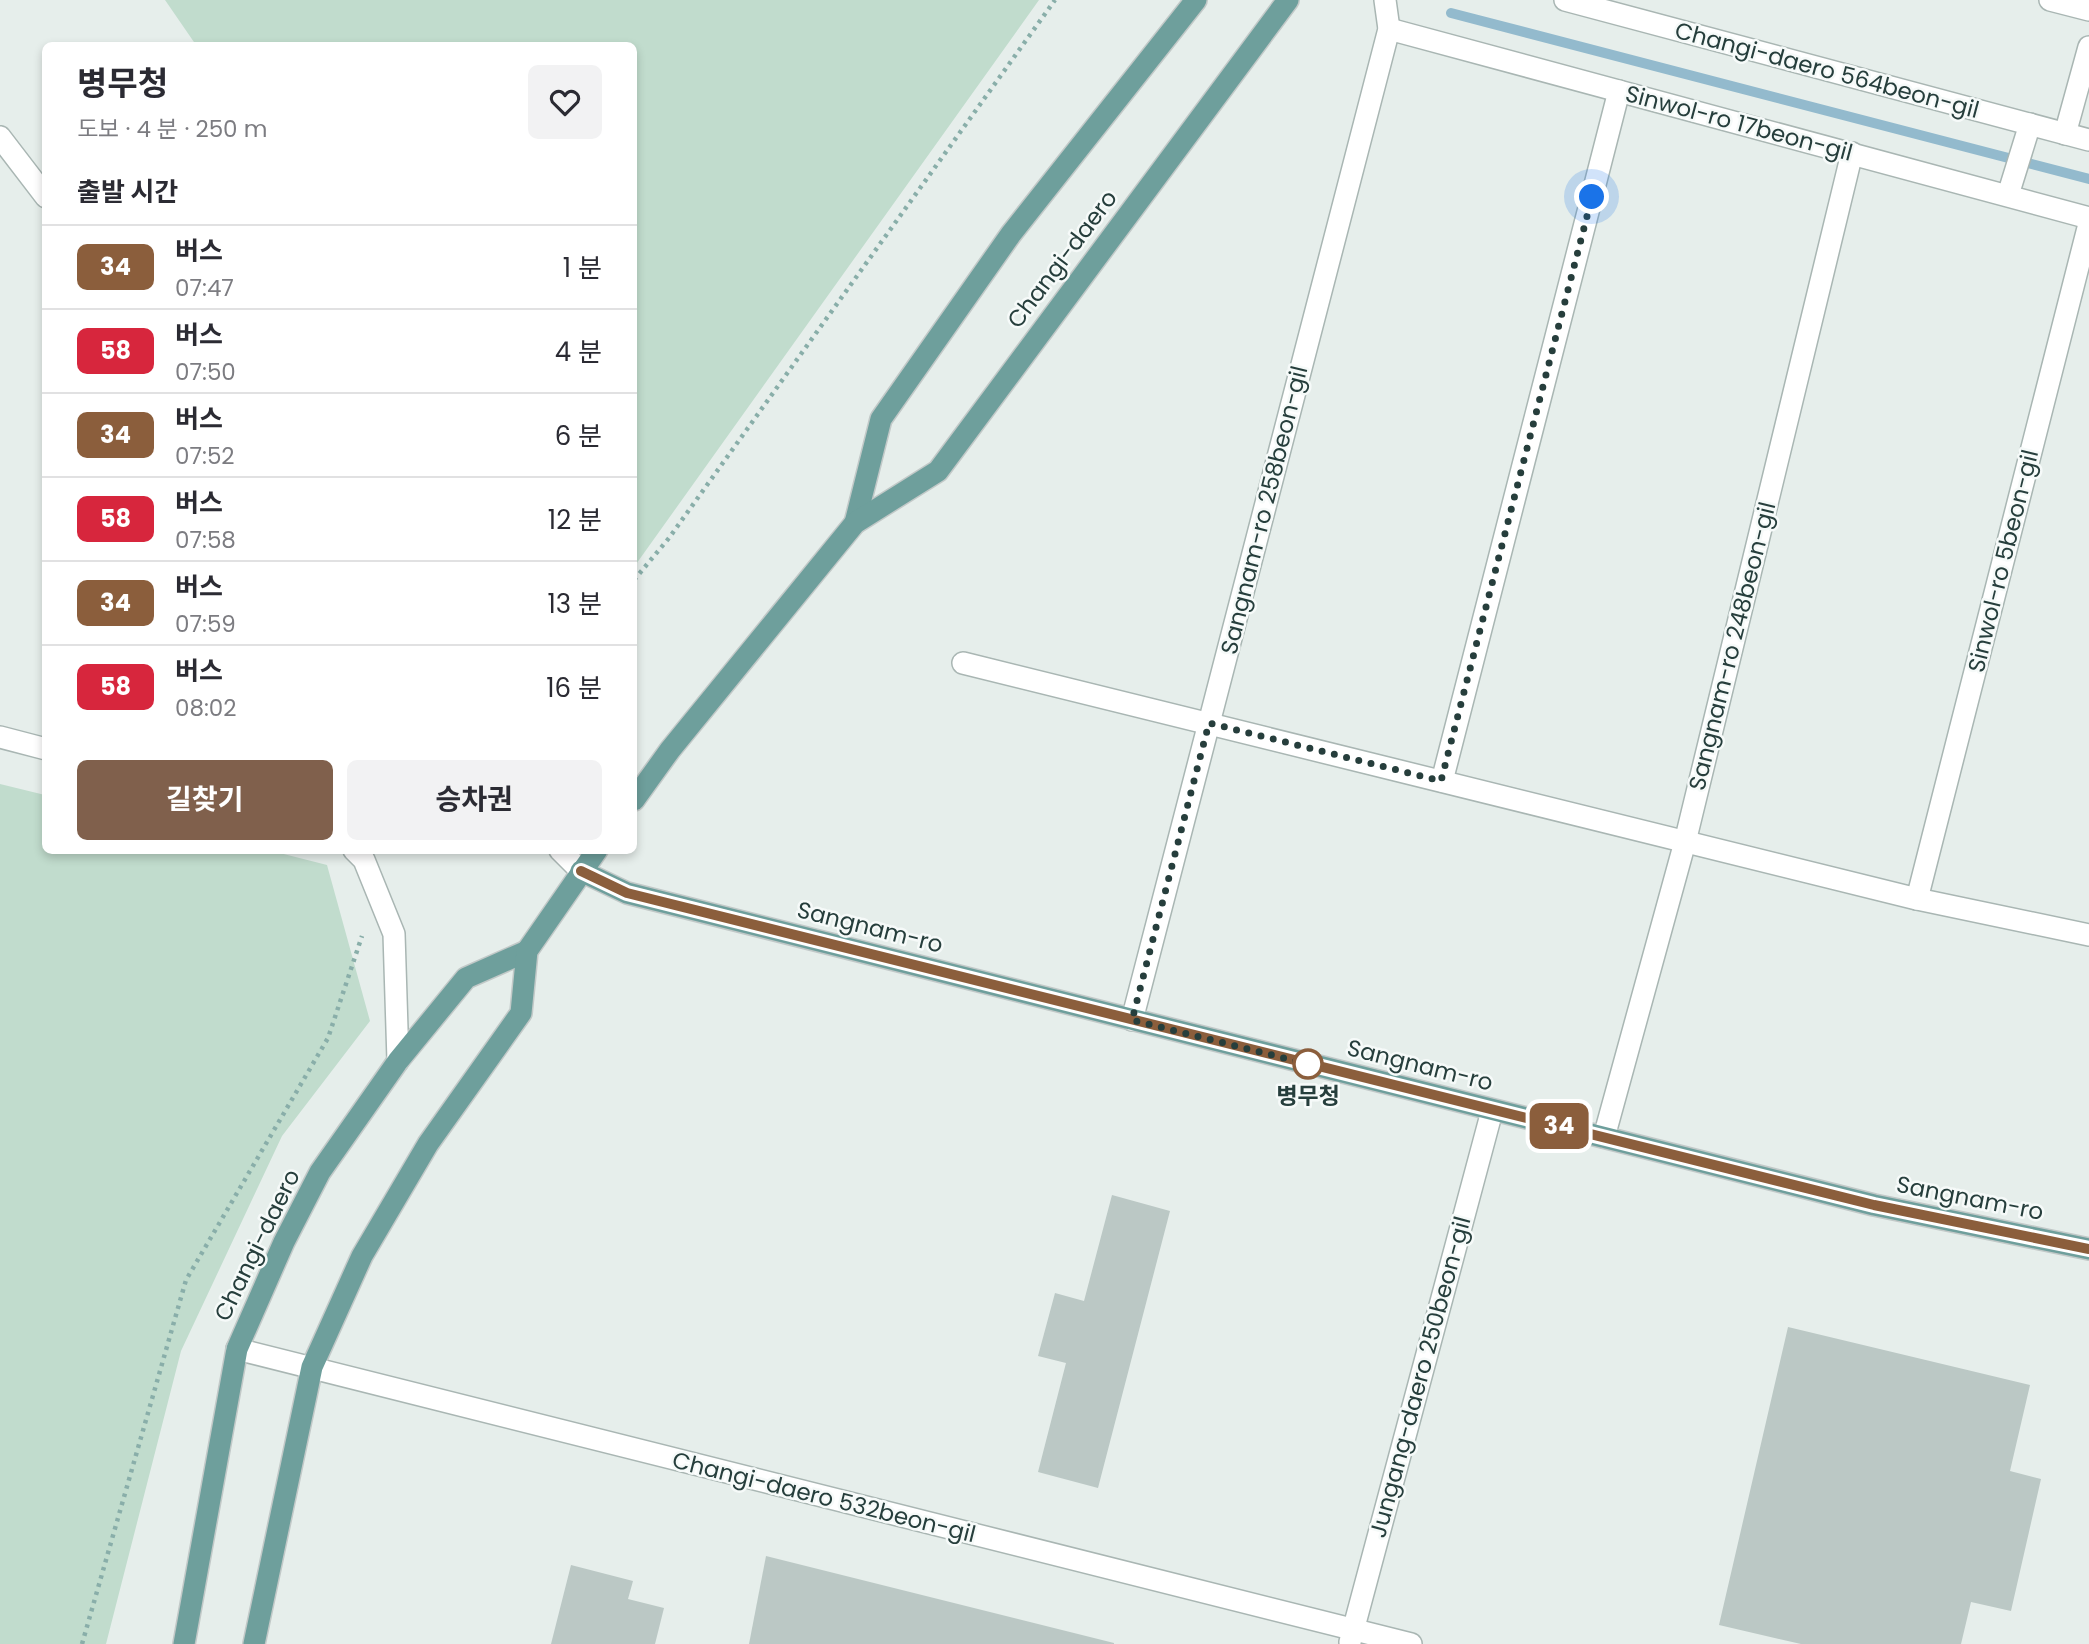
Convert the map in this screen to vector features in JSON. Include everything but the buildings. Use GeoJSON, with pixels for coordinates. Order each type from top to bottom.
{"type":"FeatureCollection","features":[{"type":"Feature","properties":{"kind":"main road","name":"Changi-daero"},"geometry":{"type":"LineString","coordinates":[[855,523],[881,419],[1011,233],[1196,0]]}},
{"type":"Feature","properties":{"kind":"main road","name":"Changi-daero"},"geometry":{"type":"LineString","coordinates":[[637,796],[670,750],[855,523],[938,471],[1288,0]]}},
{"type":"Feature","properties":{"kind":"main road"},"geometry":{"type":"LineString","coordinates":[[254,1644],[312,1367],[362,1256],[428,1144],[521,1013],[527,951],[594,854]]}},
{"type":"Feature","properties":{"kind":"main road","name":"Sangnam-ro"},"geometry":{"type":"LineString","coordinates":[[581,871],[627,893],[1492,1111],[1874,1205],[2089,1248]]}},
{"type":"Feature","properties":{"kind":"main road","name":"Changi-daero"},"geometry":{"type":"LineString","coordinates":[[184,1644],[237,1349],[273,1265],[320,1172],[398,1061],[466,978],[527,951]]}},
{"type":"Feature","properties":{"kind":"street","name":"Sangnam-ro 258beon-gil"},"geometry":{"type":"LineString","coordinates":[[1132,1020],[1389,29],[1385,0]]}},
{"type":"Feature","properties":{"kind":"street","name":"Changi-daero 564beon-gil"},"geometry":{"type":"LineString","coordinates":[[1565,0],[2028,131],[2065,134],[2089,140]]}},
{"type":"Feature","properties":{"kind":"street"},"geometry":{"type":"LineString","coordinates":[[2050,0],[2089,10]]}},
{"type":"Feature","properties":{"kind":"street","name":"Sinwol-ro 17beon-gil"},"geometry":{"type":"LineString","coordinates":[[1389,29],[1852,153],[2009,190],[2089,218]]}},
{"type":"Feature","properties":{"kind":"street"},"geometry":{"type":"LineString","coordinates":[[2065,134],[2089,47]]}},
{"type":"Feature","properties":{"kind":"street"},"geometry":{"type":"LineString","coordinates":[[1441,781],[1619,91]]}},
{"type":"Feature","properties":{"kind":"street"},"geometry":{"type":"LineString","coordinates":[[2009,190],[2028,131]]}},
{"type":"Feature","properties":{"kind":"street"},"geometry":{"type":"LineString","coordinates":[[0,137],[42,192]]}},
{"type":"Feature","properties":{"kind":"street","name":"Sangnam-ro 248beon-gil"},"geometry":{"type":"LineString","coordinates":[[1604,1137],[1685,842],[1852,153]]}},
{"type":"Feature","properties":{"kind":"street","name":"Sinwol-ro 5beon-gil"},"geometry":{"type":"LineString","coordinates":[[1917,899],[2089,224]]}},
{"type":"Feature","properties":{"kind":"street"},"geometry":{"type":"LineString","coordinates":[[963,663],[1917,899],[2089,935]]}},
{"type":"Feature","properties":{"kind":"street"},"geometry":{"type":"LineString","coordinates":[[0,737],[42,748]]}},
{"type":"Feature","properties":{"kind":"street"},"geometry":{"type":"LineString","coordinates":[[358,854],[364,860],[394,934],[398,1061]]}},
{"type":"Feature","properties":{"kind":"street"},"geometry":{"type":"LineString","coordinates":[[564,854],[581,871]]}},
{"type":"Feature","properties":{"kind":"street","name":"Jungang-daero 250beon-gil"},"geometry":{"type":"LineString","coordinates":[[1351,1637],[1492,1111]]}},
{"type":"Feature","properties":{"kind":"street","name":"Changi-daero 532beon-gil"},"geometry":{"type":"LineString","coordinates":[[237,1349],[1351,1637],[1411,1644]]}},
{"type":"Feature","properties":{"kind":"path"},"geometry":{"type":"LineString","coordinates":[[637,576],[677,527],[1055,0]]}},
{"type":"Feature","properties":{"kind":"path"},"geometry":{"type":"LineString","coordinates":[[82,1644],[186,1280],[328,1038],[376,892]]}},
{"type":"Feature","properties":{"kind":"green space"},"geometry":{"type":"Polygon","coordinates":[[[165,0],[1039,0],[637,563],[637,42],[194,42],[165,0]]]}},
{"type":"Feature","properties":{"kind":"green space"},"geometry":{"type":"Polygon","coordinates":[[[0,784],[42,794],[42,854],[284,854],[327,865],[370,1021],[282,1136],[181,1351],[106,1644],[0,1644],[0,784]]]}},
{"type":"Feature","properties":{"kind":"waterway"},"geometry":{"type":"LineString","coordinates":[[1451,13],[2089,179]]}},
{"type":"Feature","properties":{"kind":"bus line","name":"34"},"geometry":{"type":"LineString","coordinates":[[581,871],[627,893],[1492,1111],[1874,1205],[2089,1249]]}},
{"type":"Feature","properties":{"kind":"place","name":"병무청"},"geometry":{"type":"Point","coordinates":[1308,1064]}},
{"type":"Feature","properties":{"kind":"route"},"geometry":{"type":"LineString","coordinates":[[1308,1064],[1132,1020],[1209,723],[1441,781],[1592,197]]}}]}
